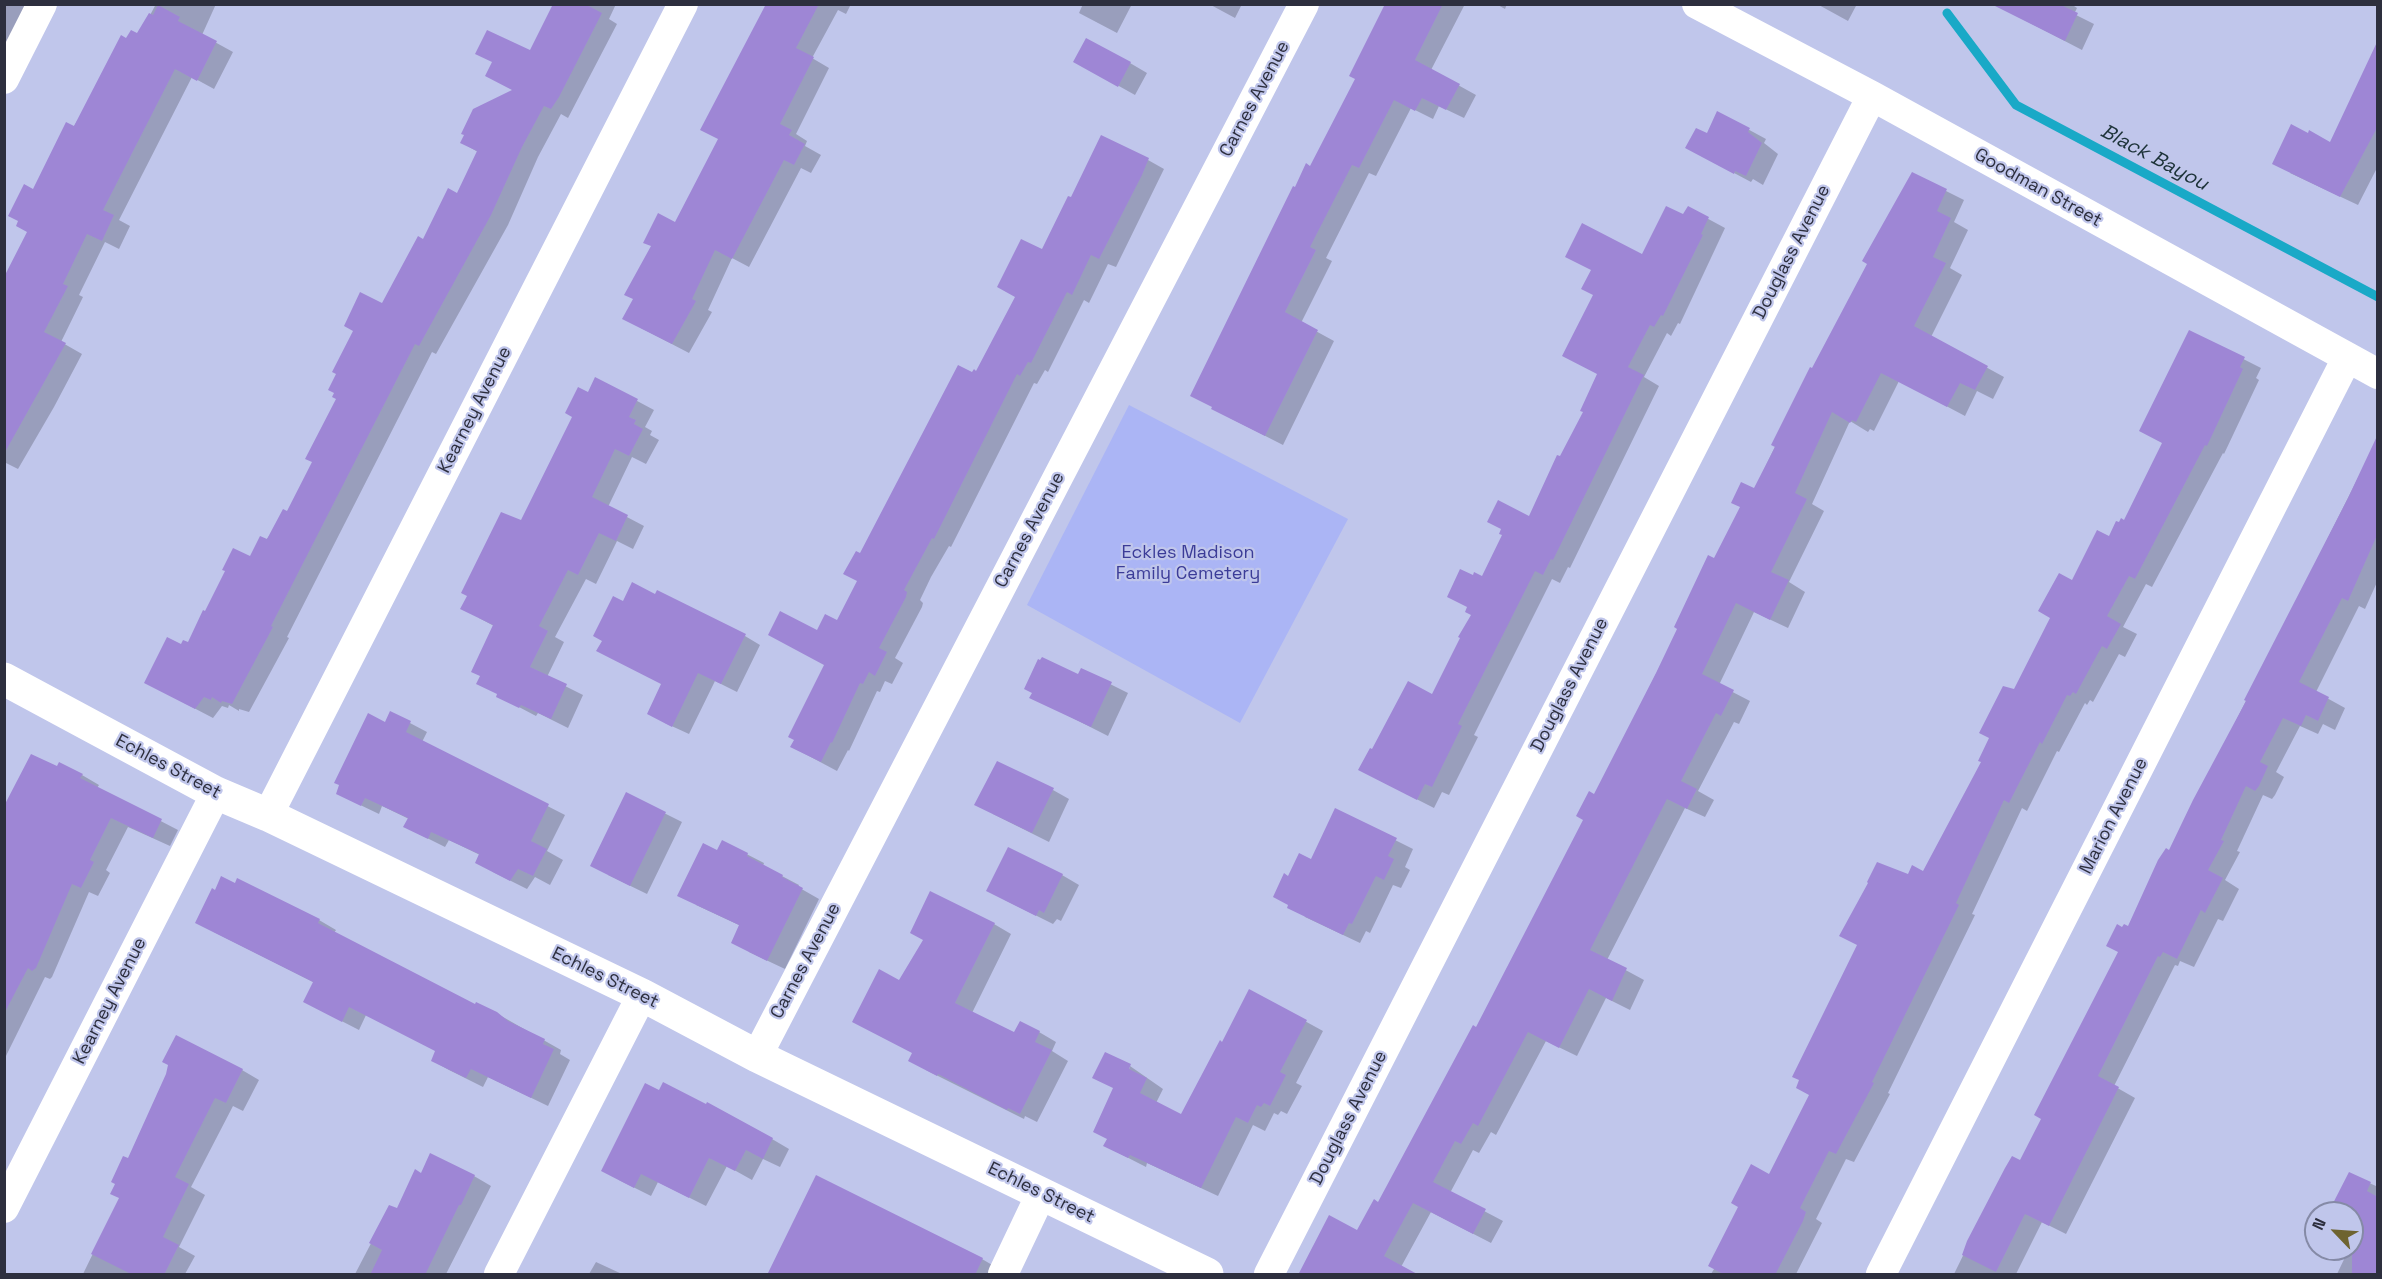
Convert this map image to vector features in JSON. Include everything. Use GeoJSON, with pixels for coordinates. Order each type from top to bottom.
{"type":"FeatureCollection","features":[{"type":"Feature","properties":{"kind":"street"},"geometry":{"type":"LineString","coordinates":[[4,79],[42,4]]}},
{"type":"Feature","properties":{"kind":"street","name":"Kearney Avenue"},"geometry":{"type":"LineString","coordinates":[[268,815],[683,4]]}},
{"type":"Feature","properties":{"kind":"street","name":"Carnes Avenue"},"geometry":{"type":"LineString","coordinates":[[757,1056],[1304,4]]}},
{"type":"Feature","properties":{"kind":"street","name":"Goodman Street"},"geometry":{"type":"LineString","coordinates":[[1697,4],[1872,96],[2378,374]]}},
{"type":"Feature","properties":{"kind":"street","name":"Douglass Avenue"},"geometry":{"type":"LineString","coordinates":[[1269,1275],[1872,96]]}},
{"type":"Feature","properties":{"kind":"street","name":"Marion Avenue"},"geometry":{"type":"LineString","coordinates":[[1881,1275],[2347,358]]}},
{"type":"Feature","properties":{"kind":"street","name":"Echles Street"},"geometry":{"type":"LineString","coordinates":[[4,680],[216,793],[268,815],[642,995],[757,1056],[1207,1275]]}},
{"type":"Feature","properties":{"kind":"street","name":"Kearney Avenue"},"geometry":{"type":"LineString","coordinates":[[4,1208],[216,793]]}},
{"type":"Feature","properties":{"kind":"street"},"geometry":{"type":"LineString","coordinates":[[499,1275],[642,995]]}},
{"type":"Feature","properties":{"kind":"street"},"geometry":{"type":"LineString","coordinates":[[1003,1275],[1041,1194]]}},
{"type":"Feature","properties":{"kind":"green space","name":"Eckles Madison Family Cemetery"},"geometry":{"type":"Polygon","coordinates":[[[1129,405],[1348,519],[1240,723],[1027,605],[1129,405]]]}},
{"type":"Feature","properties":{"kind":"building"},"geometry":{"type":"Polygon","coordinates":[[[553,4],[585,4],[602,13],[559,97],[551,109],[544,106],[522,147],[491,215],[419,346],[415,344],[232,704],[222,701],[221,703],[212,697],[211,700],[204,697],[195,709],[144,683],[167,637],[181,644],[183,640],[188,642],[225,571],[222,570],[233,548],[250,556],[260,536],[267,539],[283,509],[287,511],[312,462],[305,459],[336,399],[332,397],[334,393],[328,390],[336,374],[332,372],[353,331],[344,326],[360,292],[382,303],[418,236],[423,239],[448,188],[457,193],[477,151],[460,143],[464,135],[461,134],[473,109],[512,90],[485,76],[492,62],[475,54],[487,30],[530,50],[553,4]]]}},
{"type":"Feature","properties":{"kind":"building"},"geometry":{"type":"Polygon","coordinates":[[[766,4],[819,4],[796,48],[814,57],[780,124],[792,130],[789,135],[805,144],[794,165],[784,160],[732,259],[715,250],[692,299],[696,301],[672,344],[622,319],[633,299],[624,295],[651,246],[643,243],[658,213],[675,222],[718,139],[700,130],[766,4]]]}},
{"type":"Feature","properties":{"kind":"building"},"geometry":{"type":"Polygon","coordinates":[[[1385,4],[1443,4],[1415,60],[1460,84],[1446,110],[1422,98],[1415,111],[1394,100],[1359,168],[1352,165],[1310,247],[1316,250],[1285,312],[1318,330],[1265,436],[1190,396],[1293,186],[1295,187],[1306,163],[1310,166],[1355,79],[1349,76],[1385,4]]]}},
{"type":"Feature","properties":{"kind":"building"},"geometry":{"type":"Polygon","coordinates":[[[1991,4],[2059,4],[2078,13],[2065,41],[1991,4]]]}},
{"type":"Feature","properties":{"kind":"building"},"geometry":{"type":"Polygon","coordinates":[[[158,5],[180,17],[178,21],[217,41],[197,81],[175,69],[103,210],[114,215],[102,241],[87,234],[63,284],[68,286],[44,332],[66,343],[4,454],[4,277],[27,232],[16,226],[18,221],[8,216],[24,184],[33,189],[66,122],[74,126],[121,35],[126,38],[131,30],[137,33],[149,13],[153,15],[158,5]]]}},
{"type":"Feature","properties":{"kind":"building"},"geometry":{"type":"Polygon","coordinates":[[[1086,38],[1131,62],[1118,87],[1073,62],[1086,38]]]}},
{"type":"Feature","properties":{"kind":"building"},"geometry":{"type":"Polygon","coordinates":[[[2378,40],[2378,126],[2340,197],[2272,164],[2291,124],[2308,133],[2309,130],[2330,142],[2378,40]]]}},
{"type":"Feature","properties":{"kind":"building"},"geometry":{"type":"Polygon","coordinates":[[[1717,111],[1750,128],[1748,132],[1762,143],[1746,176],[1735,171],[1734,174],[1685,148],[1696,128],[1707,133],[1717,111]]]}},
{"type":"Feature","properties":{"kind":"building"},"geometry":{"type":"Polygon","coordinates":[[[1101,135],[1149,158],[1142,175],[1099,259],[1091,255],[1072,295],[1067,292],[1031,363],[1028,362],[1020,376],[1017,374],[934,539],[932,538],[904,590],[907,592],[906,597],[879,648],[887,652],[875,676],[869,672],[863,684],[860,683],[821,762],[790,747],[794,740],[788,737],[824,665],[768,635],[780,611],[817,630],[825,614],[837,620],[857,581],[843,574],[856,551],[860,553],[958,365],[972,372],[974,369],[976,371],[1015,297],[997,287],[1021,239],[1042,249],[1068,196],[1071,197],[1101,135]]]}},
{"type":"Feature","properties":{"kind":"building"},"geometry":{"type":"Polygon","coordinates":[[[1912,172],[1947,189],[1937,211],[1951,218],[1933,257],[1946,263],[1914,326],[1988,366],[1975,390],[1960,383],[1947,407],[1881,373],[1856,422],[1852,420],[1850,423],[1832,412],[1795,493],[1807,499],[1771,572],[1789,580],[1770,620],[1736,603],[1702,674],[1734,690],[1721,716],[1716,713],[1681,781],[1697,789],[1687,809],[1667,799],[1590,950],[1627,968],[1612,1001],[1589,989],[1559,1048],[1528,1032],[1478,1126],[1473,1123],[1461,1144],[1455,1141],[1433,1182],[1486,1209],[1473,1234],[1413,1203],[1384,1256],[1419,1275],[1298,1275],[1329,1215],[1357,1230],[1374,1199],[1378,1202],[1473,1025],[1476,1027],[1583,820],[1576,816],[1589,791],[1594,794],[1656,673],[1677,629],[1674,627],[1708,555],[1714,558],[1740,507],[1731,503],[1741,482],[1754,488],[1775,447],[1771,445],[1810,367],[1812,368],[1867,264],[1862,261],[1912,172]]]}},
{"type":"Feature","properties":{"kind":"building"},"geometry":{"type":"Polygon","coordinates":[[[1666,206],[1683,214],[1688,206],[1709,217],[1701,234],[1703,235],[1663,316],[1661,315],[1654,327],[1650,325],[1628,367],[1644,375],[1553,560],[1551,559],[1543,575],[1535,571],[1458,724],[1462,726],[1432,787],[1425,784],[1417,800],[1358,770],[1370,748],[1372,749],[1408,681],[1432,694],[1460,638],[1458,637],[1471,615],[1465,612],[1467,607],[1447,597],[1460,569],[1482,576],[1502,535],[1499,534],[1501,529],[1487,522],[1498,500],[1529,516],[1557,455],[1560,456],[1583,412],[1580,411],[1597,374],[1562,356],[1593,295],[1581,289],[1591,270],[1565,257],[1582,223],[1642,254],[1666,206]]]}},
{"type":"Feature","properties":{"kind":"building"},"geometry":{"type":"Polygon","coordinates":[[[2189,330],[2245,357],[2240,367],[2243,369],[2207,446],[2205,445],[2135,579],[2129,576],[2107,616],[2121,624],[2107,649],[2102,646],[2076,694],[2073,692],[2070,696],[2067,695],[2009,803],[2004,800],[1956,903],[1959,905],[1872,1082],[1874,1083],[1836,1154],[1829,1151],[1800,1208],[1806,1212],[1803,1221],[1775,1275],[1725,1275],[1708,1266],[1738,1207],[1731,1203],[1751,1164],[1769,1174],[1809,1095],[1796,1088],[1799,1080],[1792,1077],[1857,945],[1839,936],[1877,862],[1908,874],[1912,865],[1923,871],[1981,762],[1978,761],[1989,738],[1979,733],[2003,686],[2014,689],[2050,618],[2038,611],[2059,573],[2072,580],[2097,530],[2109,536],[2116,521],[2119,522],[2121,518],[2124,520],[2162,443],[2139,431],[2189,330]]]}},
{"type":"Feature","properties":{"kind":"building"},"geometry":{"type":"Polygon","coordinates":[[[595,377],[638,399],[629,417],[636,420],[634,424],[643,429],[629,456],[615,449],[592,497],[628,515],[616,541],[599,533],[578,575],[568,570],[539,626],[548,631],[530,667],[567,684],[551,719],[521,705],[519,708],[476,684],[480,676],[471,672],[493,625],[460,609],[467,596],[461,593],[501,512],[521,520],[572,417],[565,413],[578,387],[588,392],[595,377]]]}},
{"type":"Feature","properties":{"kind":"building"},"geometry":{"type":"Polygon","coordinates":[[[2378,434],[2378,533],[2348,601],[2342,598],[2299,682],[2329,697],[2318,721],[2306,715],[2301,726],[2283,718],[2260,762],[2268,766],[2259,786],[2255,791],[2246,786],[2221,840],[2224,841],[2208,870],[2223,878],[2205,913],[2201,910],[2177,959],[2163,952],[2160,957],[2158,956],[2098,1076],[2119,1087],[2049,1226],[2025,1214],[1996,1272],[1962,1255],[1967,1241],[2012,1156],[2020,1160],[2041,1119],[2034,1115],[2118,952],[2106,946],[2117,924],[2122,927],[2124,924],[2128,926],[2158,860],[2166,848],[2169,850],[2348,498],[2378,434]]]}},
{"type":"Feature","properties":{"kind":"building"},"geometry":{"type":"Polygon","coordinates":[[[632,582],[655,594],[657,590],[746,634],[721,684],[698,673],[672,727],[647,714],[661,684],[596,651],[602,641],[593,636],[613,596],[623,601],[632,582]]]}},
{"type":"Feature","properties":{"kind":"building"},"geometry":{"type":"Polygon","coordinates":[[[1042,657],[1078,674],[1081,668],[1112,682],[1091,727],[1029,698],[1032,693],[1024,689],[1038,659],[1042,657]]]}},
{"type":"Feature","properties":{"kind":"building"},"geometry":{"type":"Polygon","coordinates":[[[390,711],[411,721],[406,732],[549,804],[531,841],[547,849],[533,876],[518,869],[510,881],[475,863],[479,854],[431,832],[428,839],[403,827],[408,818],[365,798],[361,806],[336,794],[339,785],[334,783],[368,713],[385,722],[390,711]]]}},
{"type":"Feature","properties":{"kind":"building"},"geometry":{"type":"Polygon","coordinates":[[[31,754],[57,766],[59,762],[83,774],[80,778],[162,819],[153,838],[111,818],[90,860],[94,862],[81,888],[72,884],[36,968],[32,971],[28,968],[4,1014],[4,806],[31,754]]]}},
{"type":"Feature","properties":{"kind":"building"},"geometry":{"type":"Polygon","coordinates":[[[997,761],[1054,788],[1032,833],[974,805],[997,761]]]}},
{"type":"Feature","properties":{"kind":"building"},"geometry":{"type":"Polygon","coordinates":[[[626,792],[666,812],[630,886],[590,866],[626,792]]]}},
{"type":"Feature","properties":{"kind":"building"},"geometry":{"type":"Polygon","coordinates":[[[1335,808],[1397,838],[1388,856],[1394,859],[1384,880],[1376,876],[1352,924],[1349,923],[1343,935],[1287,908],[1288,905],[1273,897],[1284,873],[1288,876],[1299,853],[1311,859],[1335,808]]]}},
{"type":"Feature","properties":{"kind":"building"},"geometry":{"type":"Polygon","coordinates":[[[722,840],[748,853],[747,856],[803,888],[767,961],[731,943],[739,925],[677,896],[703,843],[717,850],[722,840]]]}},
{"type":"Feature","properties":{"kind":"building"},"geometry":{"type":"Polygon","coordinates":[[[1008,847],[1063,874],[1044,913],[1039,910],[1036,916],[986,891],[1008,847]]]}},
{"type":"Feature","properties":{"kind":"building"},"geometry":{"type":"Polygon","coordinates":[[[221,876],[235,883],[237,878],[320,919],[318,923],[475,1004],[476,1002],[497,1012],[508,1021],[545,1039],[543,1044],[554,1049],[531,1098],[471,1069],[466,1078],[431,1061],[435,1051],[349,1007],[342,1022],[303,1002],[313,982],[195,923],[212,888],[215,890],[221,876]]]}},
{"type":"Feature","properties":{"kind":"building"},"geometry":{"type":"Polygon","coordinates":[[[930,891],[995,923],[955,1003],[1014,1032],[1020,1021],[1040,1031],[1035,1042],[1052,1050],[1020,1114],[1008,1108],[1007,1110],[908,1061],[912,1053],[852,1022],[879,969],[899,980],[923,940],[910,933],[930,891]]]}},
{"type":"Feature","properties":{"kind":"building"},"geometry":{"type":"Polygon","coordinates":[[[1249,989],[1307,1020],[1280,1072],[1286,1075],[1270,1106],[1264,1103],[1261,1107],[1257,1105],[1248,1123],[1236,1117],[1201,1188],[1130,1155],[1128,1158],[1103,1146],[1107,1139],[1093,1132],[1113,1088],[1092,1078],[1105,1052],[1131,1064],[1129,1069],[1147,1078],[1140,1093],[1181,1114],[1249,989]]]}},
{"type":"Feature","properties":{"kind":"building"},"geometry":{"type":"Polygon","coordinates":[[[176,1035],[243,1069],[226,1103],[215,1098],[175,1177],[189,1184],[163,1237],[179,1245],[164,1275],[133,1275],[91,1254],[119,1198],[110,1194],[115,1184],[111,1182],[123,1156],[128,1158],[166,1074],[168,1065],[162,1062],[176,1035]]]}},
{"type":"Feature","properties":{"kind":"building"},"geometry":{"type":"Polygon","coordinates":[[[663,1082],[706,1104],[707,1102],[773,1138],[763,1159],[746,1150],[735,1171],[709,1158],[689,1198],[641,1174],[634,1188],[601,1171],[645,1083],[659,1090],[663,1082]]]}},
{"type":"Feature","properties":{"kind":"building"},"geometry":{"type":"Polygon","coordinates":[[[430,1153],[475,1175],[461,1205],[425,1275],[370,1275],[382,1250],[369,1243],[389,1205],[397,1208],[415,1169],[421,1173],[430,1153]]]}},
{"type":"Feature","properties":{"kind":"building"},"geometry":{"type":"Polygon","coordinates":[[[2349,1172],[2371,1182],[2367,1191],[2378,1197],[2378,1275],[2352,1275],[2352,1261],[2364,1261],[2364,1201],[2334,1201],[2349,1172]]]}},
{"type":"Feature","properties":{"kind":"building"},"geometry":{"type":"Polygon","coordinates":[[[816,1175],[983,1258],[975,1275],[767,1275],[816,1175]]]}},
{"type":"Feature","properties":{"kind":"waterway","name":"Black Bayou"},"geometry":{"type":"LineString","coordinates":[[1947,13],[2016,105],[2378,297]]}}]}
